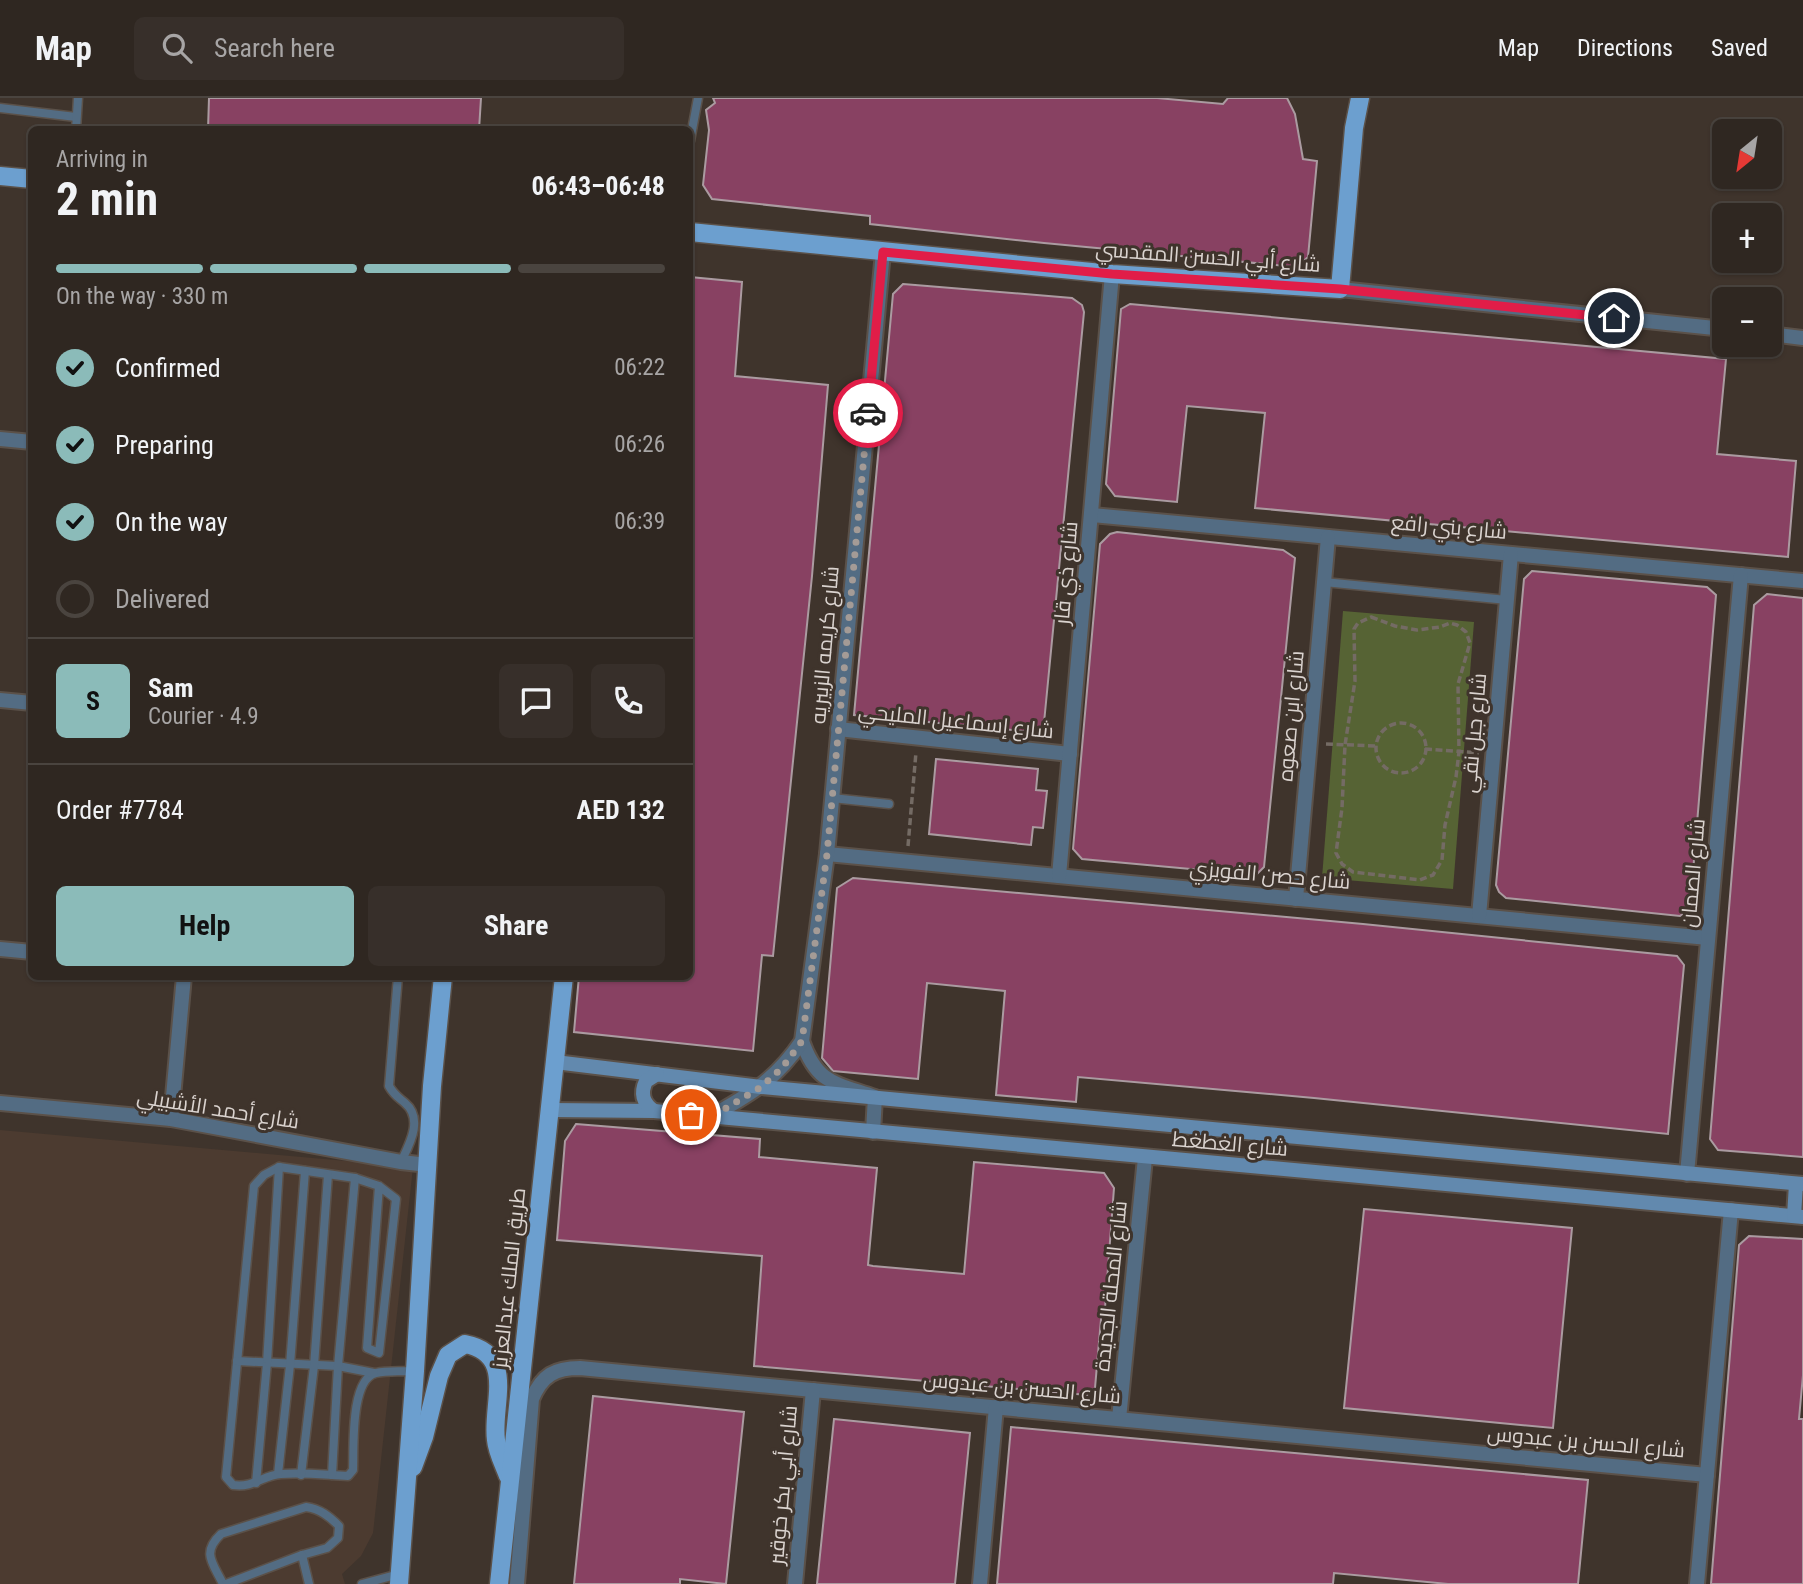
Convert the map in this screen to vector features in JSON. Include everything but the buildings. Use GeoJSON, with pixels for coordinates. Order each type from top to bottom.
{"type":"FeatureCollection","features":[{"type":"Feature","properties":{"kind":"main road"},"geometry":{"type":"LineString","coordinates":[[1340,289],[1351,155],[1359,99]]}},
{"type":"Feature","properties":{"kind":"main road"},"geometry":{"type":"LineString","coordinates":[[0,176],[28,179]]}},
{"type":"Feature","properties":{"kind":"main road","name":"شارع أبي الحسن المقدسي"},"geometry":{"type":"LineString","coordinates":[[693,232],[1112,274],[1340,289]]}},
{"type":"Feature","properties":{"kind":"main road"},"geometry":{"type":"LineString","coordinates":[[399,1579],[443,980]]}},
{"type":"Feature","properties":{"kind":"main road","name":"طريق الملك عبدالعزيز"},"geometry":{"type":"LineString","coordinates":[[499,1584],[564,980]]}},
{"type":"Feature","properties":{"kind":"main road"},"geometry":{"type":"LineString","coordinates":[[406,1484],[424,1437],[439,1376],[448,1355],[465,1344],[481,1347],[494,1360],[498,1390],[496,1440],[510,1483]]}},
{"type":"Feature","properties":{"kind":"street","name":"شارع كريمه الزبيريه"},"geometry":{"type":"LineString","coordinates":[[710,1118],[761,1087],[782,1068],[802,1041],[827,854],[883,252]]}},
{"type":"Feature","properties":{"kind":"street","name":"شارع ذي قار"},"geometry":{"type":"LineString","coordinates":[[1059,876],[1112,274]]}},
{"type":"Feature","properties":{"kind":"street","name":"شارع أبي الحسن المقدسي"},"geometry":{"type":"LineString","coordinates":[[1340,289],[1712,329]]}},
{"type":"Feature","properties":{"kind":"street"},"geometry":{"type":"LineString","coordinates":[[1782,336],[1803,338]]}},
{"type":"Feature","properties":{"kind":"street"},"geometry":{"type":"LineString","coordinates":[[0,439],[28,442]]}},
{"type":"Feature","properties":{"kind":"street","name":"شارع بني رافع"},"geometry":{"type":"LineString","coordinates":[[1092,516],[1803,581]]}},
{"type":"Feature","properties":{"kind":"street","name":"شارع ابن صعوه"},"geometry":{"type":"LineString","coordinates":[[1296,899],[1328,537]]}},
{"type":"Feature","properties":{"kind":"street","name":"شارع جبل نقي"},"geometry":{"type":"LineString","coordinates":[[1479,916],[1511,554]]}},
{"type":"Feature","properties":{"kind":"street","name":"شارع الصمان"},"geometry":{"type":"LineString","coordinates":[[1687,1174],[1741,575]]}},
{"type":"Feature","properties":{"kind":"street"},"geometry":{"type":"LineString","coordinates":[[0,700],[28,703]]}},
{"type":"Feature","properties":{"kind":"street","name":"شارع إسماعيل المليحي"},"geometry":{"type":"LineString","coordinates":[[838,729],[1070,754]]}},
{"type":"Feature","properties":{"kind":"street","name":"شارع حصن الفويزي"},"geometry":{"type":"LineString","coordinates":[[827,854],[1709,938]]}},
{"type":"Feature","properties":{"kind":"street"},"geometry":{"type":"LineString","coordinates":[[0,949],[28,952]]}},
{"type":"Feature","properties":{"kind":"street"},"geometry":{"type":"LineString","coordinates":[[171,1119],[184,980]]}},
{"type":"Feature","properties":{"kind":"street"},"geometry":{"type":"LineString","coordinates":[[802,1041],[814,1069],[828,1080],[875,1097],[873,1132]]}},
{"type":"Feature","properties":{"kind":"street","name":"شارع الغطغط"},"geometry":{"type":"LineString","coordinates":[[555,1062],[761,1087],[1800,1184]]}},
{"type":"Feature","properties":{"kind":"street"},"geometry":{"type":"LineString","coordinates":[[654,1111],[642,1094],[646,1082],[657,1074]]}},
{"type":"Feature","properties":{"kind":"street","name":"شارع أحمد الأشبيلي"},"geometry":{"type":"LineString","coordinates":[[0,1103],[171,1119],[428,1165]]}},
{"type":"Feature","properties":{"kind":"street","name":"شارع الغطغط"},"geometry":{"type":"LineString","coordinates":[[550,1110],[654,1111],[1799,1217]]}},
{"type":"Feature","properties":{"kind":"street","name":"شارع المحلة الجديدة"},"geometry":{"type":"LineString","coordinates":[[1119,1419],[1145,1157]]}},
{"type":"Feature","properties":{"kind":"street"},"geometry":{"type":"LineString","coordinates":[[1799,1217],[1800,1184]]}},
{"type":"Feature","properties":{"kind":"street"},"geometry":{"type":"LineString","coordinates":[[1697,1584],[1731,1210]]}},
{"type":"Feature","properties":{"kind":"street","name":"شارع الحسن بن عبدوس"},"geometry":{"type":"LineString","coordinates":[[517,1584],[532,1399],[547,1376],[563,1368],[580,1367],[1707,1475]]}},
{"type":"Feature","properties":{"kind":"street","name":"شارع أبي بكر خوقير"},"geometry":{"type":"LineString","coordinates":[[795,1584],[813,1390]]}},
{"type":"Feature","properties":{"kind":"street"},"geometry":{"type":"LineString","coordinates":[[981,1584],[996,1407]]}},
{"type":"Feature","properties":{"kind":"lane"},"geometry":{"type":"LineString","coordinates":[[76,126],[78,98]]}},
{"type":"Feature","properties":{"kind":"lane"},"geometry":{"type":"LineString","coordinates":[[693,126],[698,98]]}},
{"type":"Feature","properties":{"kind":"lane"},"geometry":{"type":"LineString","coordinates":[[0,108],[76,117]]}},
{"type":"Feature","properties":{"kind":"lane"},"geometry":{"type":"LineString","coordinates":[[1324,582],[1507,600]]}},
{"type":"Feature","properties":{"kind":"lane"},"geometry":{"type":"LineString","coordinates":[[832,798],[889,804]]}},
{"type":"Feature","properties":{"kind":"lane"},"geometry":{"type":"LineString","coordinates":[[398,980],[389,1086],[396,1097],[410,1109],[414,1131],[401,1162]]}},
{"type":"Feature","properties":{"kind":"lane"},"geometry":{"type":"LineString","coordinates":[[374,1373],[367,1378],[357,1395],[353,1470],[348,1476],[278,1474],[242,1486],[233,1485],[226,1477],[254,1186],[264,1175],[279,1167],[355,1178],[379,1186],[396,1199],[379,1353],[367,1348],[379,1186]]}},
{"type":"Feature","properties":{"kind":"lane"},"geometry":{"type":"LineString","coordinates":[[256,1483],[267,1363],[279,1167]]}},
{"type":"Feature","properties":{"kind":"lane"},"geometry":{"type":"LineString","coordinates":[[278,1474],[290,1365],[305,1171]]}},
{"type":"Feature","properties":{"kind":"lane"},"geometry":{"type":"LineString","coordinates":[[301,1475],[314,1366],[328,1175]]}},
{"type":"Feature","properties":{"kind":"lane"},"geometry":{"type":"LineString","coordinates":[[332,1475],[338,1366],[355,1178]]}},
{"type":"Feature","properties":{"kind":"lane"},"geometry":{"type":"LineString","coordinates":[[237,1361],[338,1366],[374,1373],[415,1371]]}},
{"type":"Feature","properties":{"kind":"lane"},"geometry":{"type":"LineString","coordinates":[[306,1507],[316,1508],[339,1526],[338,1538],[327,1548],[224,1584],[208,1555],[211,1543],[220,1534],[306,1507]]}},
{"type":"Feature","properties":{"kind":"lane"},"geometry":{"type":"LineString","coordinates":[[302,1555],[309,1584]]}},
{"type":"Feature","properties":{"kind":"lane"},"geometry":{"type":"LineString","coordinates":[[362,1584],[399,1579]]}},
{"type":"Feature","properties":{"kind":"path"},"geometry":{"type":"LineString","coordinates":[[1371,617],[1395,626],[1417,630],[1450,623],[1466,632],[1469,649],[1463,661],[1458,684],[1459,752],[1445,825],[1442,860],[1433,875],[1420,880],[1347,869],[1338,859],[1335,847],[1342,808],[1345,745],[1355,681],[1354,629],[1364,619],[1371,617]]}},
{"type":"Feature","properties":{"kind":"path"},"geometry":{"type":"LineString","coordinates":[[1402,723],[1410,725],[1422,734],[1425,749],[1420,763],[1407,772],[1399,772],[1392,771],[1380,761],[1376,746],[1382,732],[1394,724],[1402,723]]}},
{"type":"Feature","properties":{"kind":"path"},"geometry":{"type":"LineString","coordinates":[[907,862],[918,738]]}},
{"type":"Feature","properties":{"kind":"path"},"geometry":{"type":"LineString","coordinates":[[1310,743],[1376,746]]}},
{"type":"Feature","properties":{"kind":"path"},"geometry":{"type":"LineString","coordinates":[[1425,749],[1493,754]]}},
{"type":"Feature","properties":{"kind":"shaded area"},"geometry":{"type":"Polygon","coordinates":[[[0,1130],[413,1167],[373,1533],[361,1556],[342,1574],[345,1584],[0,1584],[0,1130]]]}},
{"type":"Feature","properties":{"kind":"green space"},"geometry":{"type":"Polygon","coordinates":[[[1343,611],[1474,622],[1453,889],[1322,878],[1343,611]]]}},
{"type":"Feature","properties":{"kind":"way so far"},"geometry":{"type":"LineString","coordinates":[[691,1115],[710,1118],[761,1087],[782,1068],[802,1041],[827,854],[868,413]]}},
{"type":"Feature","properties":{"kind":"route"},"geometry":{"type":"LineString","coordinates":[[868,413],[883,252],[1112,274],[1340,289],[1614,318]]}}]}
